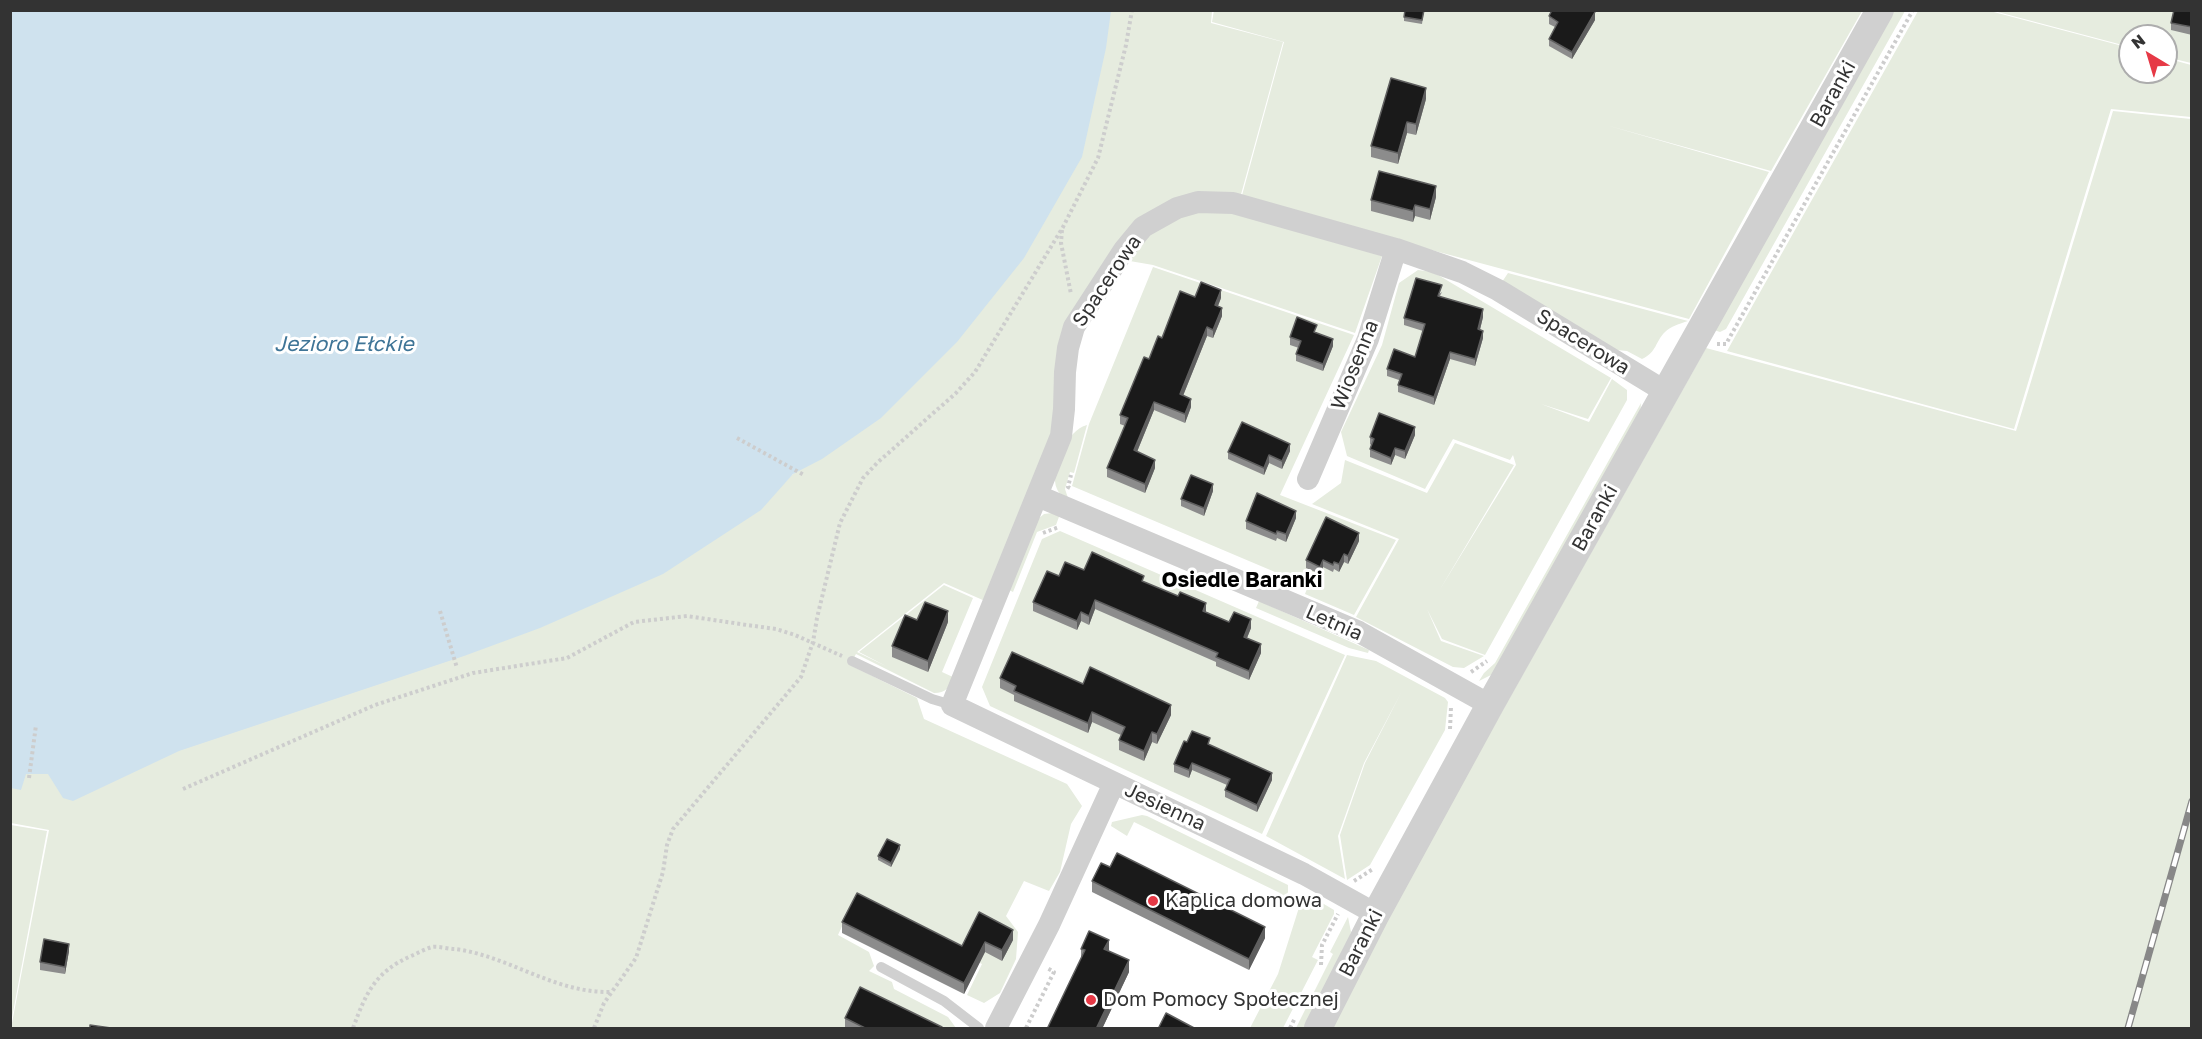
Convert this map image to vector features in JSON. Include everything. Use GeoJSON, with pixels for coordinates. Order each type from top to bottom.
{"type":"FeatureCollection","features":[{"type":"Feature","properties":{"kind":"street","name":"Baranki"},"geometry":{"type":"LineString","coordinates":[[1318,1029],[1376,914],[1490,705],[1880,10]]}},
{"type":"Feature","properties":{"kind":"street","name":"Spacerowa"},"geometry":{"type":"LineString","coordinates":[[952,705],[1061,436],[1065,409],[1065,372],[1074,327],[1124,250],[1143,227],[1177,208],[1198,202],[1233,203],[1396,249],[1462,272],[1498,290],[1666,392]]}},
{"type":"Feature","properties":{"kind":"street","name":"Wiosenna"},"geometry":{"type":"LineString","coordinates":[[1308,479],[1368,339],[1396,249]]}},
{"type":"Feature","properties":{"kind":"street","name":"Letnia"},"geometry":{"type":"LineString","coordinates":[[1038,496],[1359,632],[1490,705]]}},
{"type":"Feature","properties":{"kind":"street","name":"Jesienna"},"geometry":{"type":"LineString","coordinates":[[952,705],[1304,874],[1376,914]]}},
{"type":"Feature","properties":{"kind":"street"},"geometry":{"type":"LineString","coordinates":[[996,1029],[1048,925],[1114,783]]}},
{"type":"Feature","properties":{"kind":"lane"},"geometry":{"type":"LineString","coordinates":[[852,661],[932,699],[952,705]]}},
{"type":"Feature","properties":{"kind":"lane"},"geometry":{"type":"LineString","coordinates":[[881,968],[944,1000],[979,1029]]}},
{"type":"Feature","properties":{"kind":"path"},"geometry":{"type":"LineString","coordinates":[[594,1029],[610,992],[636,958],[659,888],[667,845],[673,829],[801,677],[813,642],[840,523],[863,478],[956,393],[975,372],[1063,227],[1098,158],[1126,45],[1132,10]]}},
{"type":"Feature","properties":{"kind":"path"},"geometry":{"type":"LineString","coordinates":[[1698,335],[1719,346],[1726,344],[1913,10]]}},
{"type":"Feature","properties":{"kind":"path"},"geometry":{"type":"LineString","coordinates":[[1063,227],[1061,243],[1073,301],[1074,327]]}},
{"type":"Feature","properties":{"kind":"path"},"geometry":{"type":"LineString","coordinates":[[737,438],[804,475]]}},
{"type":"Feature","properties":{"kind":"path"},"geometry":{"type":"LineString","coordinates":[[1040,534],[1061,526]]}},
{"type":"Feature","properties":{"kind":"path"},"geometry":{"type":"LineString","coordinates":[[440,611],[458,668]]}},
{"type":"Feature","properties":{"kind":"path"},"geometry":{"type":"LineString","coordinates":[[183,789],[375,705],[472,672],[567,658],[634,622],[687,616],[776,629],[813,642],[852,661]]}},
{"type":"Feature","properties":{"kind":"path"},"geometry":{"type":"LineString","coordinates":[[29,778],[36,725]]}},
{"type":"Feature","properties":{"kind":"path"},"geometry":{"type":"LineString","coordinates":[[353,1029],[362,1003],[376,979],[399,961],[433,947],[474,951],[564,986],[590,992],[610,992]]}},
{"type":"Feature","properties":{"kind":"shaded area"},"geometry":{"type":"Polygon","coordinates":[[[1214,10],[1862,11],[1771,171],[1606,125],[1769,172],[1689,319],[1241,199],[1284,42],[1212,22],[1214,10]]]}},
{"type":"Feature","properties":{"kind":"shaded area"},"geometry":{"type":"Polygon","coordinates":[[[1043,11],[1212,11],[1211,23],[1283,42],[1240,198],[1177,201],[1082,304],[1052,431],[985,601],[944,583],[857,652],[886,666],[859,652],[944,585],[973,598],[942,672],[955,678],[951,684],[944,691],[934,693],[856,654],[850,665],[917,698],[924,719],[1067,784],[1082,806],[1071,824],[1060,872],[1049,891],[1024,881],[1006,916],[1018,932],[1016,959],[1000,993],[984,1003],[967,995],[982,964],[855,898],[838,935],[869,952],[874,966],[869,971],[892,982],[894,989],[948,1017],[956,1028],[11,1028],[49,830],[11,823],[10,655],[783,483],[793,474],[1043,11]]]}},
{"type":"Feature","properties":{"kind":"shaded area"},"geometry":{"type":"Polygon","coordinates":[[[1892,11],[1905,11],[1726,329],[1720,332],[1714,330],[1892,11]]]}},
{"type":"Feature","properties":{"kind":"shaded area"},"geometry":{"type":"Polygon","coordinates":[[[1918,11],[1990,11],[2118,45],[2118,84],[2178,84],[2178,61],[2191,65],[2191,117],[2111,109],[2014,429],[1727,351],[1918,11]]]}},
{"type":"Feature","properties":{"kind":"shaded area"},"geometry":{"type":"Polygon","coordinates":[[[1994,11],[2191,11],[2191,63],[2178,60],[2178,24],[2118,24],[2118,44],[1994,11]]]}},
{"type":"Feature","properties":{"kind":"shaded area"},"geometry":{"type":"Polygon","coordinates":[[[2113,111],[2191,119],[2191,1028],[1329,1028],[1386,918],[1706,348],[2016,431],[2113,111]]]}},
{"type":"Feature","properties":{"kind":"shaded area"},"geometry":{"type":"Polygon","coordinates":[[[1238,210],[1382,256],[1355,333],[1153,265],[1124,260],[1138,241],[1180,214],[1238,210]]]}},
{"type":"Feature","properties":{"kind":"shaded area"},"geometry":{"type":"Polygon","coordinates":[[[1153,267],[1354,335],[1280,495],[1396,540],[1354,615],[1305,594],[1308,586],[1072,486],[1089,424],[1153,267]]]}},
{"type":"Feature","properties":{"kind":"shaded area"},"geometry":{"type":"Polygon","coordinates":[[[1418,270],[1433,272],[1611,378],[1588,419],[1541,404],[1589,422],[1612,379],[1627,390],[1627,400],[1485,655],[1442,639],[1427,609],[1441,641],[1484,656],[1464,668],[1453,667],[1356,617],[1399,539],[1312,504],[1341,483],[1345,460],[1427,493],[1455,443],[1514,465],[1439,591],[1516,465],[1513,455],[1510,460],[1453,439],[1425,489],[1347,456],[1341,432],[1382,345],[1399,283],[1418,270]]]}},
{"type":"Feature","properties":{"kind":"shaded area"},"geometry":{"type":"Polygon","coordinates":[[[1508,273],[1688,321],[1667,330],[1651,353],[1642,359],[1627,351],[1617,350],[1502,282],[1508,273]]]}},
{"type":"Feature","properties":{"kind":"shaded area"},"geometry":{"type":"Polygon","coordinates":[[[1641,403],[1640,416],[1495,673],[1479,681],[1495,663],[1641,403]]]}},
{"type":"Feature","properties":{"kind":"shaded area"},"geometry":{"type":"Polygon","coordinates":[[[1087,425],[1074,473],[1070,472],[1065,489],[1068,498],[1061,495],[1055,482],[1058,462],[1073,434],[1087,425]]]}},
{"type":"Feature","properties":{"kind":"shaded area"},"geometry":{"type":"Polygon","coordinates":[[[1044,514],[1060,514],[1056,525],[1037,532],[1013,592],[1009,590],[1038,519],[1044,514]]]}},
{"type":"Feature","properties":{"kind":"shaded area"},"geometry":{"type":"Polygon","coordinates":[[[1060,531],[1345,655],[1262,834],[990,706],[982,687],[1042,539],[1060,531]]]}},
{"type":"Feature","properties":{"kind":"shaded area"},"geometry":{"type":"Polygon","coordinates":[[[1259,601],[1369,650],[1368,653],[1349,648],[1256,608],[1259,601]]]}},
{"type":"Feature","properties":{"kind":"shaded area"},"geometry":{"type":"Polygon","coordinates":[[[1347,655],[1376,661],[1445,698],[1448,702],[1445,730],[1370,865],[1347,880],[1340,835],[1365,763],[1402,691],[1364,763],[1338,836],[1345,879],[1266,836],[1347,655]]]}},
{"type":"Feature","properties":{"kind":"shaded area"},"geometry":{"type":"Polygon","coordinates":[[[1142,815],[1288,885],[1288,892],[1280,908],[1273,908],[1280,893],[1134,822],[1127,836],[1111,826],[1112,822],[1142,815]]]}},
{"type":"Feature","properties":{"kind":"shaded area"},"geometry":{"type":"Polygon","coordinates":[[[10,825],[47,831],[11,1023],[10,825]]]}},
{"type":"Feature","properties":{"kind":"shaded area"},"geometry":{"type":"Polygon","coordinates":[[[1307,894],[1334,910],[1312,957],[1318,960],[1283,1028],[1250,1028],[1278,974],[1302,898],[1307,894]]]}},
{"type":"Feature","properties":{"kind":"shaded area"},"geometry":{"type":"Polygon","coordinates":[[[1348,917],[1351,932],[1348,944],[1306,1028],[1296,1028],[1333,954],[1330,952],[1348,917]]]}},
{"type":"Feature","properties":{"kind":"water","name":"Jezioro Ełckie"},"geometry":{"type":"Polygon","coordinates":[[[10,11],[1111,11],[1106,48],[1082,157],[1024,258],[957,342],[881,418],[822,459],[793,474],[761,510],[663,574],[540,628],[464,656],[179,751],[73,801],[63,798],[48,774],[26,774],[21,790],[11,788],[10,11]]]}},
{"type":"Feature","properties":{"kind":"building"},"geometry":{"type":"Polygon","coordinates":[[[1405,10],[1424,10],[1422,20],[1404,17],[1405,10]]]}},
{"type":"Feature","properties":{"kind":"building"},"geometry":{"type":"Polygon","coordinates":[[[1552,10],[1592,10],[1595,12],[1572,52],[1549,39],[1558,22],[1549,16],[1552,10]]]}},
{"type":"Feature","properties":{"kind":"building"},"geometry":{"type":"Polygon","coordinates":[[[2174,10],[2192,10],[2192,27],[2171,23],[2174,10]]]}},
{"type":"Feature","properties":{"kind":"building"},"geometry":{"type":"Polygon","coordinates":[[[1391,78],[1426,88],[1416,124],[1407,122],[1398,153],[1371,146],[1391,78]]]}},
{"type":"Feature","properties":{"kind":"building"},"geometry":{"type":"Polygon","coordinates":[[[1379,171],[1436,186],[1430,209],[1415,205],[1413,211],[1371,200],[1379,171]]]}},
{"type":"Feature","properties":{"kind":"building"},"geometry":{"type":"Polygon","coordinates":[[[1416,278],[1442,285],[1438,296],[1483,309],[1478,329],[1483,331],[1475,359],[1450,352],[1434,397],[1398,385],[1402,374],[1387,369],[1394,349],[1415,357],[1425,324],[1404,318],[1416,278]]]}},
{"type":"Feature","properties":{"kind":"building"},"geometry":{"type":"Polygon","coordinates":[[[1201,282],[1221,290],[1215,305],[1222,308],[1213,330],[1207,327],[1180,394],[1191,399],[1185,414],[1154,402],[1134,450],[1155,460],[1145,484],[1107,468],[1128,418],[1120,415],[1144,357],[1149,359],[1158,336],[1162,338],[1180,291],[1195,297],[1201,282]]]}},
{"type":"Feature","properties":{"kind":"building"},"geometry":{"type":"Polygon","coordinates":[[[1297,317],[1317,325],[1314,332],[1333,339],[1323,364],[1296,354],[1301,341],[1290,337],[1297,317]]]}},
{"type":"Feature","properties":{"kind":"building"},"geometry":{"type":"Polygon","coordinates":[[[1379,413],[1415,427],[1405,451],[1395,448],[1391,458],[1370,449],[1374,439],[1370,437],[1379,413]]]}},
{"type":"Feature","properties":{"kind":"building"},"geometry":{"type":"Polygon","coordinates":[[[1242,422],[1290,444],[1282,461],[1269,455],[1264,468],[1228,452],[1242,422]]]}},
{"type":"Feature","properties":{"kind":"building"},"geometry":{"type":"Polygon","coordinates":[[[1191,475],[1213,484],[1204,508],[1181,499],[1191,475]]]}},
{"type":"Feature","properties":{"kind":"building"},"geometry":{"type":"Polygon","coordinates":[[[1257,493],[1296,511],[1286,534],[1277,531],[1276,534],[1246,521],[1257,493]]]}},
{"type":"Feature","properties":{"kind":"building"},"geometry":{"type":"Polygon","coordinates":[[[1326,517],[1359,533],[1348,556],[1344,554],[1339,564],[1334,562],[1333,565],[1323,560],[1320,567],[1306,560],[1326,517]]]}},
{"type":"Feature","properties":{"kind":"building"},"geometry":{"type":"Polygon","coordinates":[[[1092,552],[1144,576],[1142,581],[1178,596],[1180,592],[1206,603],[1203,611],[1229,622],[1234,612],[1251,619],[1244,637],[1261,644],[1249,671],[1216,657],[1218,653],[1095,600],[1089,616],[1081,612],[1077,621],[1033,602],[1047,571],[1059,576],[1065,562],[1084,570],[1092,552]]]}},
{"type":"Feature","properties":{"kind":"building"},"geometry":{"type":"Polygon","coordinates":[[[925,602],[948,611],[928,661],[892,646],[905,615],[917,620],[925,602]]]}},
{"type":"Feature","properties":{"kind":"building"},"geometry":{"type":"Polygon","coordinates":[[[1012,652],[1083,684],[1090,667],[1171,705],[1157,734],[1152,732],[1144,751],[1119,740],[1125,727],[1092,712],[1088,723],[1014,691],[1016,686],[1000,678],[1012,652]]]}},
{"type":"Feature","properties":{"kind":"building"},"geometry":{"type":"Polygon","coordinates":[[[1192,731],[1210,738],[1208,744],[1272,773],[1257,805],[1225,790],[1230,779],[1192,763],[1189,770],[1174,764],[1184,741],[1187,742],[1192,731]]]}},
{"type":"Feature","properties":{"kind":"building"},"geometry":{"type":"Polygon","coordinates":[[[887,839],[900,845],[891,863],[878,856],[887,839]]]}},
{"type":"Feature","properties":{"kind":"building"},"geometry":{"type":"Polygon","coordinates":[[[1117,853],[1265,927],[1249,959],[1092,881],[1101,863],[1110,867],[1117,853]]]}},
{"type":"Feature","properties":{"kind":"building"},"geometry":{"type":"Polygon","coordinates":[[[857,893],[962,946],[979,912],[1013,930],[1002,950],[985,942],[964,983],[842,922],[857,893]]]}},
{"type":"Feature","properties":{"kind":"building","name":"Dom Pomocy Społecznej"},"geometry":{"type":"Polygon","coordinates":[[[1089,931],[1109,940],[1104,949],[1129,960],[1096,1029],[1047,1029],[1085,950],[1081,949],[1089,931]]]}},
{"type":"Feature","properties":{"kind":"building"},"geometry":{"type":"Polygon","coordinates":[[[44,939],[69,944],[65,967],[40,962],[44,939]]]}},
{"type":"Feature","properties":{"kind":"building"},"geometry":{"type":"Polygon","coordinates":[[[860,987],[942,1027],[941,1029],[867,1029],[845,1018],[860,987]]]}},
{"type":"Feature","properties":{"kind":"building"},"geometry":{"type":"Polygon","coordinates":[[[1166,1013],[1196,1029],[1158,1029],[1166,1013]]]}},
{"type":"Feature","properties":{"kind":"building"},"geometry":{"type":"Polygon","coordinates":[[[90,1025],[111,1028],[111,1029],[90,1029],[90,1025]]]}},
{"type":"Feature","properties":{"kind":"railway"},"geometry":{"type":"LineString","coordinates":[[2128,1028],[2192,801]]}},
{"type":"Feature","properties":{"kind":"place","name":"Kaplica domowa"},"geometry":{"type":"Point","coordinates":[1153,901]}},
{"type":"Feature","properties":{"kind":"place","name":"Dom Pomocy Społecznej"},"geometry":{"type":"Point","coordinates":[1091,1000]}},
{"type":"Feature","properties":{"kind":"district","name":"Osiedle Baranki"},"geometry":{"type":"Point","coordinates":[1242,580]}}]}
